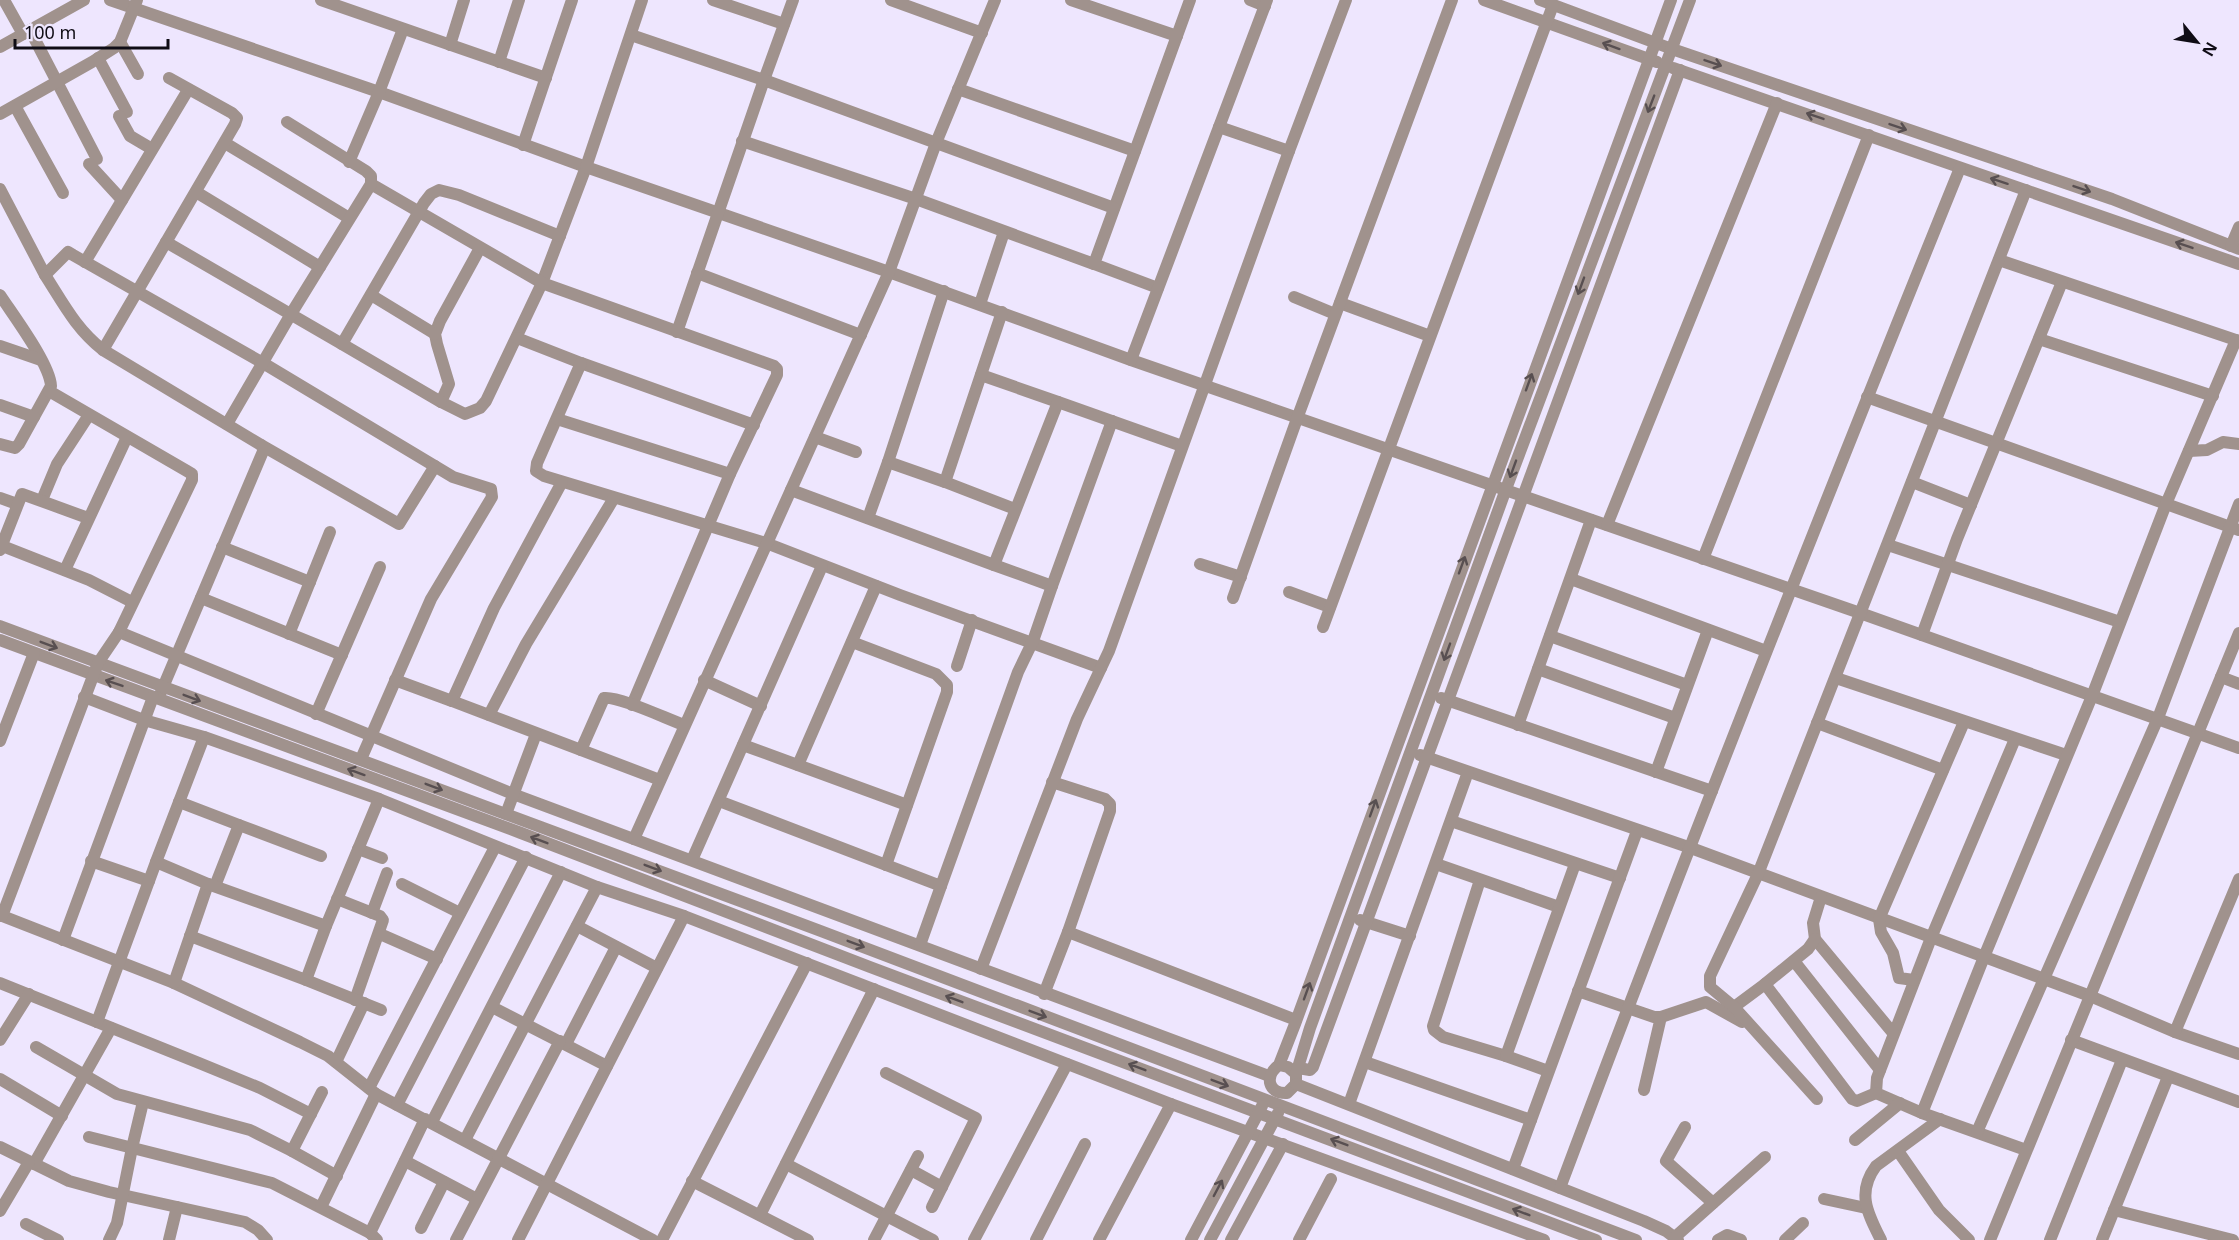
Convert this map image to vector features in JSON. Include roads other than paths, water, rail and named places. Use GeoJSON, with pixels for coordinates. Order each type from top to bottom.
{"type":"FeatureCollection","features":[{"type":"Feature","properties":{"kind":"street"},"geometry":{"type":"LineString","coordinates":[[4,0],[57,82],[93,162],[122,200]]}},
{"type":"Feature","properties":{"kind":"street"},"geometry":{"type":"LineString","coordinates":[[0,47],[84,0]]}},
{"type":"Feature","properties":{"kind":"street"},"geometry":{"type":"LineString","coordinates":[[110,0],[136,4],[523,145],[944,291],[1131,360],[1298,416],[2239,748]]}},
{"type":"Feature","properties":{"kind":"street"},"geometry":{"type":"LineString","coordinates":[[321,0],[546,78]]}},
{"type":"Feature","properties":{"kind":"street"},"geometry":{"type":"LineString","coordinates":[[450,45],[464,0]]}},
{"type":"Feature","properties":{"kind":"street"},"geometry":{"type":"LineString","coordinates":[[499,62],[519,0]]}},
{"type":"Feature","properties":{"kind":"street"},"geometry":{"type":"LineString","coordinates":[[523,145],[572,0]]}},
{"type":"Feature","properties":{"kind":"street"},"geometry":{"type":"LineString","coordinates":[[166,242],[441,402],[465,414],[480,408],[486,401],[542,283],[586,167],[642,0]]}},
{"type":"Feature","properties":{"kind":"street"},"geometry":{"type":"LineString","coordinates":[[677,332],[792,0]]}},
{"type":"Feature","properties":{"kind":"street"},"geometry":{"type":"LineString","coordinates":[[891,0],[981,33]]}},
{"type":"Feature","properties":{"kind":"street"},"geometry":{"type":"LineString","coordinates":[[634,839],[889,272],[936,143],[995,0]]}},
{"type":"Feature","properties":{"kind":"street"},"geometry":{"type":"LineString","coordinates":[[1071,0],[1177,36]]}},
{"type":"Feature","properties":{"kind":"street"},"geometry":{"type":"LineString","coordinates":[[1094,264],[1190,0]]}},
{"type":"Feature","properties":{"kind":"street"},"geometry":{"type":"LineString","coordinates":[[1131,360],[1266,3],[1250,0]]}},
{"type":"Feature","properties":{"kind":"street"},"geometry":{"type":"LineString","coordinates":[[981,969],[1077,719],[1109,651],[1289,151],[1346,0]]}},
{"type":"Feature","properties":{"kind":"street"},"geometry":{"type":"LineString","coordinates":[[1233,598],[1452,0]]}},
{"type":"Feature","properties":{"kind":"street"},"geometry":{"type":"LineString","coordinates":[[1484,0],[2239,264]]}},
{"type":"Feature","properties":{"kind":"street"},"geometry":{"type":"LineString","coordinates":[[1191,1240],[1265,1100],[1274,1069],[1279,1065],[1671,0]]}},
{"type":"Feature","properties":{"kind":"street"},"geometry":{"type":"LineString","coordinates":[[1210,1240],[1294,1080],[1506,489],[1690,0]]}},
{"type":"Feature","properties":{"kind":"street"},"geometry":{"type":"LineString","coordinates":[[718,1],[784,24]]}},
{"type":"Feature","properties":{"kind":"street"},"geometry":{"type":"LineString","coordinates":[[1323,627],[1546,22],[1544,1],[1672,50],[2112,200],[2235,247],[2239,227]]}},
{"type":"Feature","properties":{"kind":"street"},"geometry":{"type":"LineString","coordinates":[[0,114],[98,58],[120,42],[136,4]]}},
{"type":"Feature","properties":{"kind":"street"},"geometry":{"type":"LineString","coordinates":[[349,162],[403,29]]}},
{"type":"Feature","properties":{"kind":"street"},"geometry":{"type":"LineString","coordinates":[[631,35],[764,80],[1114,208]]}},
{"type":"Feature","properties":{"kind":"street"},"geometry":{"type":"LineString","coordinates":[[120,42],[138,74]]}},
{"type":"Feature","properties":{"kind":"street"},"geometry":{"type":"LineString","coordinates":[[98,58],[123,114],[130,136],[153,149]]}},
{"type":"Feature","properties":{"kind":"street"},"geometry":{"type":"LineString","coordinates":[[119,632],[513,794],[920,945],[1271,1082],[1277,1092],[1313,1067],[1425,757],[1680,70]]}},
{"type":"Feature","properties":{"kind":"street"},"geometry":{"type":"LineString","coordinates":[[103,350],[225,143],[237,118],[169,78]]}},
{"type":"Feature","properties":{"kind":"street"},"geometry":{"type":"LineString","coordinates":[[958,89],[1135,152]]}},
{"type":"Feature","properties":{"kind":"street"},"geometry":{"type":"LineString","coordinates":[[85,262],[188,90]]}},
{"type":"Feature","properties":{"kind":"street"},"geometry":{"type":"LineString","coordinates":[[1607,525],[1777,103]]}},
{"type":"Feature","properties":{"kind":"street"},"geometry":{"type":"LineString","coordinates":[[15,106],[63,193]]}},
{"type":"Feature","properties":{"kind":"street"},"geometry":{"type":"LineString","coordinates":[[227,424],[371,184],[371,176],[366,171],[287,122]]}},
{"type":"Feature","properties":{"kind":"street"},"geometry":{"type":"LineString","coordinates":[[1219,127],[1289,151]]}},
{"type":"Feature","properties":{"kind":"street"},"geometry":{"type":"LineString","coordinates":[[1703,559],[1869,135]]}},
{"type":"Feature","properties":{"kind":"street"},"geometry":{"type":"LineString","coordinates":[[742,141],[916,199],[1158,288]]}},
{"type":"Feature","properties":{"kind":"street"},"geometry":{"type":"LineString","coordinates":[[225,143],[349,218]]}},
{"type":"Feature","properties":{"kind":"street"},"geometry":{"type":"LineString","coordinates":[[1560,1188],[1766,651],[1960,168]]}},
{"type":"Feature","properties":{"kind":"street"},"geometry":{"type":"LineString","coordinates":[[371,184],[542,283],[777,369],[777,375],[730,474],[632,705]]}},
{"type":"Feature","properties":{"kind":"street"},"geometry":{"type":"LineString","coordinates":[[0,189],[45,275],[82,332],[103,350],[261,445],[399,524],[435,466]]}},
{"type":"Feature","properties":{"kind":"street"},"geometry":{"type":"LineString","coordinates":[[342,344],[419,213],[431,194],[439,190],[448,191],[560,237]]}},
{"type":"Feature","properties":{"kind":"street"},"geometry":{"type":"LineString","coordinates":[[1817,1099],[1734,1007],[1710,987],[1709,981],[1758,874],[2026,190]]}},
{"type":"Feature","properties":{"kind":"street"},"geometry":{"type":"LineString","coordinates":[[196,192],[320,267]]}},
{"type":"Feature","properties":{"kind":"street"},"geometry":{"type":"LineString","coordinates":[[980,304],[1004,232]]}},
{"type":"Feature","properties":{"kind":"street"},"geometry":{"type":"LineString","coordinates":[[441,402],[450,384],[435,334],[480,248]]}},
{"type":"Feature","properties":{"kind":"street"},"geometry":{"type":"LineString","coordinates":[[45,275],[68,252],[262,363],[435,466],[460,480],[491,489],[493,492],[431,599],[361,759]]}},
{"type":"Feature","properties":{"kind":"street"},"geometry":{"type":"LineString","coordinates":[[1922,1113],[2066,755],[2092,696],[2166,504],[2238,340],[1999,260]]}},
{"type":"Feature","properties":{"kind":"street"},"geometry":{"type":"LineString","coordinates":[[697,273],[861,335]]}},
{"type":"Feature","properties":{"kind":"street"},"geometry":{"type":"LineString","coordinates":[[1922,635],[1995,444],[2062,282]]}},
{"type":"Feature","properties":{"kind":"street"},"geometry":{"type":"LineString","coordinates":[[868,518],[944,291]]}},
{"type":"Feature","properties":{"kind":"street"},"geometry":{"type":"LineString","coordinates":[[0,295],[41,360],[51,381],[49,391],[15,448],[0,444]]}},
{"type":"Feature","properties":{"kind":"street"},"geometry":{"type":"LineString","coordinates":[[371,296],[435,334]]}},
{"type":"Feature","properties":{"kind":"street"},"geometry":{"type":"LineString","coordinates":[[1294,297],[1430,336]]}},
{"type":"Feature","properties":{"kind":"street"},"geometry":{"type":"LineString","coordinates":[[945,482],[1002,312]]}},
{"type":"Feature","properties":{"kind":"street"},"geometry":{"type":"LineString","coordinates":[[517,338],[754,425]]}},
{"type":"Feature","properties":{"kind":"street"},"geometry":{"type":"LineString","coordinates":[[2038,339],[2213,396]]}},
{"type":"Feature","properties":{"kind":"street"},"geometry":{"type":"LineString","coordinates":[[0,346],[41,360]]}},
{"type":"Feature","properties":{"kind":"street"},"geometry":{"type":"LineString","coordinates":[[580,363],[537,463],[536,471],[544,476],[766,543],[822,566],[1101,668]]}},
{"type":"Feature","properties":{"kind":"street"},"geometry":{"type":"LineString","coordinates":[[981,375],[1182,446]]}},
{"type":"Feature","properties":{"kind":"street"},"geometry":{"type":"LineString","coordinates":[[49,391],[192,474],[192,480],[119,632],[95,669],[1,916],[174,983],[314,1048],[336,1062],[372,1091],[397,1105],[547,1184],[664,1239],[692,1181],[807,963]]}},
{"type":"Feature","properties":{"kind":"street"},"geometry":{"type":"LineString","coordinates":[[1867,397],[2235,528]]}},
{"type":"Feature","properties":{"kind":"street"},"geometry":{"type":"LineString","coordinates":[[994,565],[1058,402]]}},
{"type":"Feature","properties":{"kind":"street"},"geometry":{"type":"LineString","coordinates":[[0,405],[34,417]]}},
{"type":"Feature","properties":{"kind":"street"},"geometry":{"type":"LineString","coordinates":[[42,500],[54,470],[88,415]]}},
{"type":"Feature","properties":{"kind":"street"},"geometry":{"type":"LineString","coordinates":[[557,419],[730,474]]}},
{"type":"Feature","properties":{"kind":"street"},"geometry":{"type":"LineString","coordinates":[[920,945],[1018,672],[1033,642],[1112,421]]}},
{"type":"Feature","properties":{"kind":"street"},"geometry":{"type":"LineString","coordinates":[[65,570],[127,437]]}},
{"type":"Feature","properties":{"kind":"street"},"geometry":{"type":"LineString","coordinates":[[815,437],[856,452]]}},
{"type":"Feature","properties":{"kind":"street"},"geometry":{"type":"LineString","coordinates":[[2189,451],[2207,450],[2223,442],[2239,444]]}},
{"type":"Feature","properties":{"kind":"street"},"geometry":{"type":"LineString","coordinates":[[63,940],[144,720],[163,687],[176,657],[264,449],[261,445]]}},
{"type":"Feature","properties":{"kind":"street"},"geometry":{"type":"LineString","coordinates":[[888,462],[1015,509]]}},
{"type":"Feature","properties":{"kind":"street"},"geometry":{"type":"LineString","coordinates":[[452,701],[494,608],[562,482]]}},
{"type":"Feature","properties":{"kind":"street"},"geometry":{"type":"LineString","coordinates":[[1912,482],[1971,505]]}},
{"type":"Feature","properties":{"kind":"street"},"geometry":{"type":"LineString","coordinates":[[791,490],[1052,586]]}},
{"type":"Feature","properties":{"kind":"street"},"geometry":{"type":"LineString","coordinates":[[88,518],[22,494],[1,547],[65,570],[132,602]]}},
{"type":"Feature","properties":{"kind":"street"},"geometry":{"type":"LineString","coordinates":[[0,498],[17,504]]}},
{"type":"Feature","properties":{"kind":"street"},"geometry":{"type":"LineString","coordinates":[[489,715],[526,644],[614,498]]}},
{"type":"Feature","properties":{"kind":"street"},"geometry":{"type":"LineString","coordinates":[[1977,1132],[2158,718],[2235,528],[2239,504]]}},
{"type":"Feature","properties":{"kind":"street"},"geometry":{"type":"LineString","coordinates":[[1518,724],[1591,520]]}},
{"type":"Feature","properties":{"kind":"street"},"geometry":{"type":"LineString","coordinates":[[290,634],[330,532]]}},
{"type":"Feature","properties":{"kind":"street"},"geometry":{"type":"LineString","coordinates":[[1888,545],[2120,622]]}},
{"type":"Feature","properties":{"kind":"street"},"geometry":{"type":"LineString","coordinates":[[222,547],[310,582]]}},
{"type":"Feature","properties":{"kind":"street"},"geometry":{"type":"LineString","coordinates":[[1200,564],[1241,577]]}},
{"type":"Feature","properties":{"kind":"street"},"geometry":{"type":"LineString","coordinates":[[692,860],[822,566]]}},
{"type":"Feature","properties":{"kind":"street"},"geometry":{"type":"LineString","coordinates":[[316,714],[380,567]]}},
{"type":"Feature","properties":{"kind":"street"},"geometry":{"type":"LineString","coordinates":[[1571,579],[1766,651]]}},
{"type":"Feature","properties":{"kind":"street"},"geometry":{"type":"LineString","coordinates":[[798,765],[876,586]]}},
{"type":"Feature","properties":{"kind":"street"},"geometry":{"type":"LineString","coordinates":[[1289,592],[1330,607]]}},
{"type":"Feature","properties":{"kind":"street"},"geometry":{"type":"LineString","coordinates":[[201,598],[342,655]]}},
{"type":"Feature","properties":{"kind":"street"},"geometry":{"type":"LineString","coordinates":[[957,666],[972,620]]}},
{"type":"Feature","properties":{"kind":"street"},"geometry":{"type":"LineString","coordinates":[[0,626],[156,698],[298,750],[487,813],[506,814],[599,848],[1636,1240]]}},
{"type":"Feature","properties":{"kind":"street"},"geometry":{"type":"LineString","coordinates":[[1656,772],[1708,630]]}},
{"type":"Feature","properties":{"kind":"street"},"geometry":{"type":"LineString","coordinates":[[1989,1240],[2239,633]]}},
{"type":"Feature","properties":{"kind":"street"},"geometry":{"type":"LineString","coordinates":[[1550,636],[1687,685]]}},
{"type":"Feature","properties":{"kind":"street"},"geometry":{"type":"LineString","coordinates":[[0,640],[34,653],[163,687],[361,759],[579,855],[1596,1240]]}},
{"type":"Feature","properties":{"kind":"street"},"geometry":{"type":"LineString","coordinates":[[852,642],[936,674],[947,685],[947,692],[886,865]]}},
{"type":"Feature","properties":{"kind":"street"},"geometry":{"type":"LineString","coordinates":[[0,741],[34,653]]}},
{"type":"Feature","properties":{"kind":"street"},"geometry":{"type":"LineString","coordinates":[[1538,669],[1675,718]]}},
{"type":"Feature","properties":{"kind":"street"},"geometry":{"type":"LineString","coordinates":[[2221,677],[2239,684]]}},
{"type":"Feature","properties":{"kind":"street"},"geometry":{"type":"LineString","coordinates":[[1836,678],[2066,755]]}},
{"type":"Feature","properties":{"kind":"street"},"geometry":{"type":"LineString","coordinates":[[395,680],[660,780]]}},
{"type":"Feature","properties":{"kind":"street"},"geometry":{"type":"LineString","coordinates":[[704,680],[761,706]]}},
{"type":"Feature","properties":{"kind":"street"},"geometry":{"type":"LineString","coordinates":[[1417,689],[1712,791]]}},
{"type":"Feature","properties":{"kind":"street"},"geometry":{"type":"LineString","coordinates":[[84,697],[144,720],[199,736],[379,799],[597,887],[684,916],[1171,1104],[1283,1144],[1526,1237],[1544,1240]]}},
{"type":"Feature","properties":{"kind":"street"},"geometry":{"type":"LineString","coordinates":[[580,750],[604,698],[608,697],[684,725]]}},
{"type":"Feature","properties":{"kind":"street"},"geometry":{"type":"LineString","coordinates":[[97,1022],[179,802],[199,736],[202,715]]}},
{"type":"Feature","properties":{"kind":"street"},"geometry":{"type":"LineString","coordinates":[[1914,980],[1903,980],[1898,974],[1893,953],[1881,932],[1879,919],[1964,722]]}},
{"type":"Feature","properties":{"kind":"street"},"geometry":{"type":"LineString","coordinates":[[1817,723],[1944,770]]}},
{"type":"Feature","properties":{"kind":"street"},"geometry":{"type":"LineString","coordinates":[[506,814],[536,734]]}},
{"type":"Feature","properties":{"kind":"street"},"geometry":{"type":"LineString","coordinates":[[298,750],[303,738]]}},
{"type":"Feature","properties":{"kind":"street"},"geometry":{"type":"LineString","coordinates":[[1876,1093],[1880,1070],[1893,1033],[2015,739]]}},
{"type":"Feature","properties":{"kind":"street"},"geometry":{"type":"LineString","coordinates":[[743,745],[907,805]]}},
{"type":"Feature","properties":{"kind":"street"},"geometry":{"type":"LineString","coordinates":[[1410,752],[1691,848],[2090,996],[2175,1032],[2239,1054]]}},
{"type":"Feature","properties":{"kind":"street"},"geometry":{"type":"LineString","coordinates":[[1349,1104],[1468,772]]}},
{"type":"Feature","properties":{"kind":"street"},"geometry":{"type":"LineString","coordinates":[[1044,994],[1110,811],[1110,804],[1105,800],[1052,782]]}},
{"type":"Feature","properties":{"kind":"street"},"geometry":{"type":"LineString","coordinates":[[306,980],[379,799]]}},
{"type":"Feature","properties":{"kind":"street"},"geometry":{"type":"LineString","coordinates":[[719,801],[941,886]]}},
{"type":"Feature","properties":{"kind":"street"},"geometry":{"type":"LineString","coordinates":[[179,802],[321,856]]}},
{"type":"Feature","properties":{"kind":"street"},"geometry":{"type":"LineString","coordinates":[[1451,821],[1620,878]]}},
{"type":"Feature","properties":{"kind":"street"},"geometry":{"type":"LineString","coordinates":[[174,983],[190,936],[239,825]]}},
{"type":"Feature","properties":{"kind":"street"},"geometry":{"type":"LineString","coordinates":[[1513,1169],[1637,831]]}},
{"type":"Feature","properties":{"kind":"street"},"geometry":{"type":"LineString","coordinates":[[321,1207],[337,1176],[372,1091],[437,958],[495,847]]}},
{"type":"Feature","properties":{"kind":"street"},"geometry":{"type":"LineString","coordinates":[[594,860],[599,848]]}},
{"type":"Feature","properties":{"kind":"street"},"geometry":{"type":"LineString","coordinates":[[358,849],[382,858]]}},
{"type":"Feature","properties":{"kind":"street"},"geometry":{"type":"LineString","coordinates":[[89,1137],[272,1183],[321,1207],[369,1236],[405,1161],[565,874],[579,855]]}},
{"type":"Feature","properties":{"kind":"street"},"geometry":{"type":"LineString","coordinates":[[397,1105],[526,857]]}},
{"type":"Feature","properties":{"kind":"street"},"geometry":{"type":"LineString","coordinates":[[91,861],[149,881]]}},
{"type":"Feature","properties":{"kind":"street"},"geometry":{"type":"LineString","coordinates":[[156,862],[326,926]]}},
{"type":"Feature","properties":{"kind":"street"},"geometry":{"type":"LineString","coordinates":[[1436,864],[1559,907]]}},
{"type":"Feature","properties":{"kind":"street"},"geometry":{"type":"LineString","coordinates":[[1506,1056],[1575,864]]}},
{"type":"Feature","properties":{"kind":"street"},"geometry":{"type":"LineString","coordinates":[[372,913],[387,873]]}},
{"type":"Feature","properties":{"kind":"street"},"geometry":{"type":"LineString","coordinates":[[2175,1032],[2239,879]]}},
{"type":"Feature","properties":{"kind":"street"},"geometry":{"type":"LineString","coordinates":[[1480,880],[1433,1026],[1434,1030],[1443,1038],[1548,1071]]}},
{"type":"Feature","properties":{"kind":"street"},"geometry":{"type":"LineString","coordinates":[[402,884],[460,913]]}},
{"type":"Feature","properties":{"kind":"street"},"geometry":{"type":"LineString","coordinates":[[465,1140],[597,887]]}},
{"type":"Feature","properties":{"kind":"street"},"geometry":{"type":"LineString","coordinates":[[1821,897],[1813,923],[1815,939],[1893,1033]]}},
{"type":"Feature","properties":{"kind":"street"},"geometry":{"type":"LineString","coordinates":[[336,1062],[359,1001],[383,920],[380,916],[337,899]]}},
{"type":"Feature","properties":{"kind":"street"},"geometry":{"type":"LineString","coordinates":[[518,1240],[684,916]]}},
{"type":"Feature","properties":{"kind":"street"},"geometry":{"type":"LineString","coordinates":[[1351,917],[1410,936]]}},
{"type":"Feature","properties":{"kind":"street"},"geometry":{"type":"LineString","coordinates":[[577,927],[657,968]]}},
{"type":"Feature","properties":{"kind":"street"},"geometry":{"type":"LineString","coordinates":[[813,945],[818,930]]}},
{"type":"Feature","properties":{"kind":"street"},"geometry":{"type":"LineString","coordinates":[[1068,932],[1296,1020]]}},
{"type":"Feature","properties":{"kind":"street"},"geometry":{"type":"LineString","coordinates":[[380,934],[437,958]]}},
{"type":"Feature","properties":{"kind":"street"},"geometry":{"type":"LineString","coordinates":[[190,936],[381,1010]]}},
{"type":"Feature","properties":{"kind":"street"},"geometry":{"type":"LineString","coordinates":[[1734,1007],[1794,961],[1808,949],[1815,939]]}},
{"type":"Feature","properties":{"kind":"street"},"geometry":{"type":"LineString","coordinates":[[459,1239],[498,1159],[616,947]]}},
{"type":"Feature","properties":{"kind":"street"},"geometry":{"type":"LineString","coordinates":[[1794,961],[1880,1070]]}},
{"type":"Feature","properties":{"kind":"street"},"geometry":{"type":"LineString","coordinates":[[0,983],[250,1084],[311,1114]]}},
{"type":"Feature","properties":{"kind":"street"},"geometry":{"type":"LineString","coordinates":[[1765,984],[1852,1099],[1857,1101],[1876,1093],[1922,1113],[2026,1150]]}},
{"type":"Feature","properties":{"kind":"street"},"geometry":{"type":"LineString","coordinates":[[760,1215],[874,989]]}},
{"type":"Feature","properties":{"kind":"street"},"geometry":{"type":"LineString","coordinates":[[1578,991],[1646,1016],[1660,1017],[1706,1002],[1754,1029]]}},
{"type":"Feature","properties":{"kind":"street"},"geometry":{"type":"LineString","coordinates":[[0,1040],[29,994]]}},
{"type":"Feature","properties":{"kind":"street"},"geometry":{"type":"LineString","coordinates":[[492,1007],[607,1066]]}},
{"type":"Feature","properties":{"kind":"street"},"geometry":{"type":"LineString","coordinates":[[1644,1090],[1660,1017]]}},
{"type":"Feature","properties":{"kind":"street"},"geometry":{"type":"LineString","coordinates":[[0,1211],[62,1116],[111,1028]]}},
{"type":"Feature","properties":{"kind":"street"},"geometry":{"type":"LineString","coordinates":[[2071,1040],[2239,1102]]}},
{"type":"Feature","properties":{"kind":"street"},"geometry":{"type":"LineString","coordinates":[[36,1047],[117,1094],[249,1130],[292,1150],[337,1176]]}},
{"type":"Feature","properties":{"kind":"street"},"geometry":{"type":"LineString","coordinates":[[2050,1240],[2122,1060]]}},
{"type":"Feature","properties":{"kind":"street"},"geometry":{"type":"LineString","coordinates":[[1365,1062],[1531,1120]]}},
{"type":"Feature","properties":{"kind":"street"},"geometry":{"type":"LineString","coordinates":[[974,1240],[1067,1064]]}},
{"type":"Feature","properties":{"kind":"street"},"geometry":{"type":"LineString","coordinates":[[1279,1065],[1288,1067],[1294,1080],[1349,1104],[1644,1221],[1677,1238],[1765,1157]]}},
{"type":"Feature","properties":{"kind":"street"},"geometry":{"type":"LineString","coordinates":[[886,1072],[976,1118],[932,1208]]}},
{"type":"Feature","properties":{"kind":"street"},"geometry":{"type":"LineString","coordinates":[[2102,1240],[2168,1077]]}},
{"type":"Feature","properties":{"kind":"street"},"geometry":{"type":"LineString","coordinates":[[0,1078],[62,1116]]}},
{"type":"Feature","properties":{"kind":"street"},"geometry":{"type":"LineString","coordinates":[[292,1150],[322,1092]]}},
{"type":"Feature","properties":{"kind":"street"},"geometry":{"type":"LineString","coordinates":[[109,1240],[117,1223],[143,1102]]}},
{"type":"Feature","properties":{"kind":"street"},"geometry":{"type":"LineString","coordinates":[[1099,1240],[1171,1104]]}},
{"type":"Feature","properties":{"kind":"street"},"geometry":{"type":"LineString","coordinates":[[1855,1140],[1900,1104]]}},
{"type":"Feature","properties":{"kind":"street"},"geometry":{"type":"LineString","coordinates":[[1881,1240],[1866,1208],[1867,1183],[1871,1174],[1876,1166],[1940,1119]]}},
{"type":"Feature","properties":{"kind":"street"},"geometry":{"type":"LineString","coordinates":[[1685,1127],[1666,1161],[1713,1203]]}},
{"type":"Feature","properties":{"kind":"street"},"geometry":{"type":"LineString","coordinates":[[1036,1240],[1085,1144]]}},
{"type":"Feature","properties":{"kind":"street"},"geometry":{"type":"LineString","coordinates":[[1231,1240],[1283,1144]]}},
{"type":"Feature","properties":{"kind":"street"},"geometry":{"type":"LineString","coordinates":[[0,1147],[69,1181],[252,1225],[267,1240]]}},
{"type":"Feature","properties":{"kind":"street"},"geometry":{"type":"LineString","coordinates":[[1898,1151],[1935,1204],[1969,1240]]}},
{"type":"Feature","properties":{"kind":"street"},"geometry":{"type":"LineString","coordinates":[[874,1240],[918,1156]]}},
{"type":"Feature","properties":{"kind":"street"},"geometry":{"type":"LineString","coordinates":[[405,1161],[477,1199]]}},
{"type":"Feature","properties":{"kind":"street"},"geometry":{"type":"LineString","coordinates":[[786,1164],[933,1240]]}},
{"type":"Feature","properties":{"kind":"street"},"geometry":{"type":"LineString","coordinates":[[911,1170],[942,1187]]}},
{"type":"Feature","properties":{"kind":"street"},"geometry":{"type":"LineString","coordinates":[[1299,1240],[1331,1179]]}},
{"type":"Feature","properties":{"kind":"street"},"geometry":{"type":"LineString","coordinates":[[692,1181],[808,1240]]}},
{"type":"Feature","properties":{"kind":"street"},"geometry":{"type":"LineString","coordinates":[[421,1228],[444,1182]]}},
{"type":"Feature","properties":{"kind":"street"},"geometry":{"type":"LineString","coordinates":[[1824,1199],[1866,1208]]}},
{"type":"Feature","properties":{"kind":"street"},"geometry":{"type":"LineString","coordinates":[[169,1240],[177,1207]]}},
{"type":"Feature","properties":{"kind":"street"},"geometry":{"type":"LineString","coordinates":[[1549,1222],[1554,1208]]}},
{"type":"Feature","properties":{"kind":"street"},"geometry":{"type":"LineString","coordinates":[[2114,1210],[2233,1240]]}},
{"type":"Feature","properties":{"kind":"street"},"geometry":{"type":"LineString","coordinates":[[1785,1240],[1803,1223]]}},
{"type":"Feature","properties":{"kind":"street"},"geometry":{"type":"LineString","coordinates":[[26,1224],[51,1238]]}},
{"type":"Feature","properties":{"kind":"street"},"geometry":{"type":"LineString","coordinates":[[1718,1240],[1727,1235],[1741,1240]]}}]}
